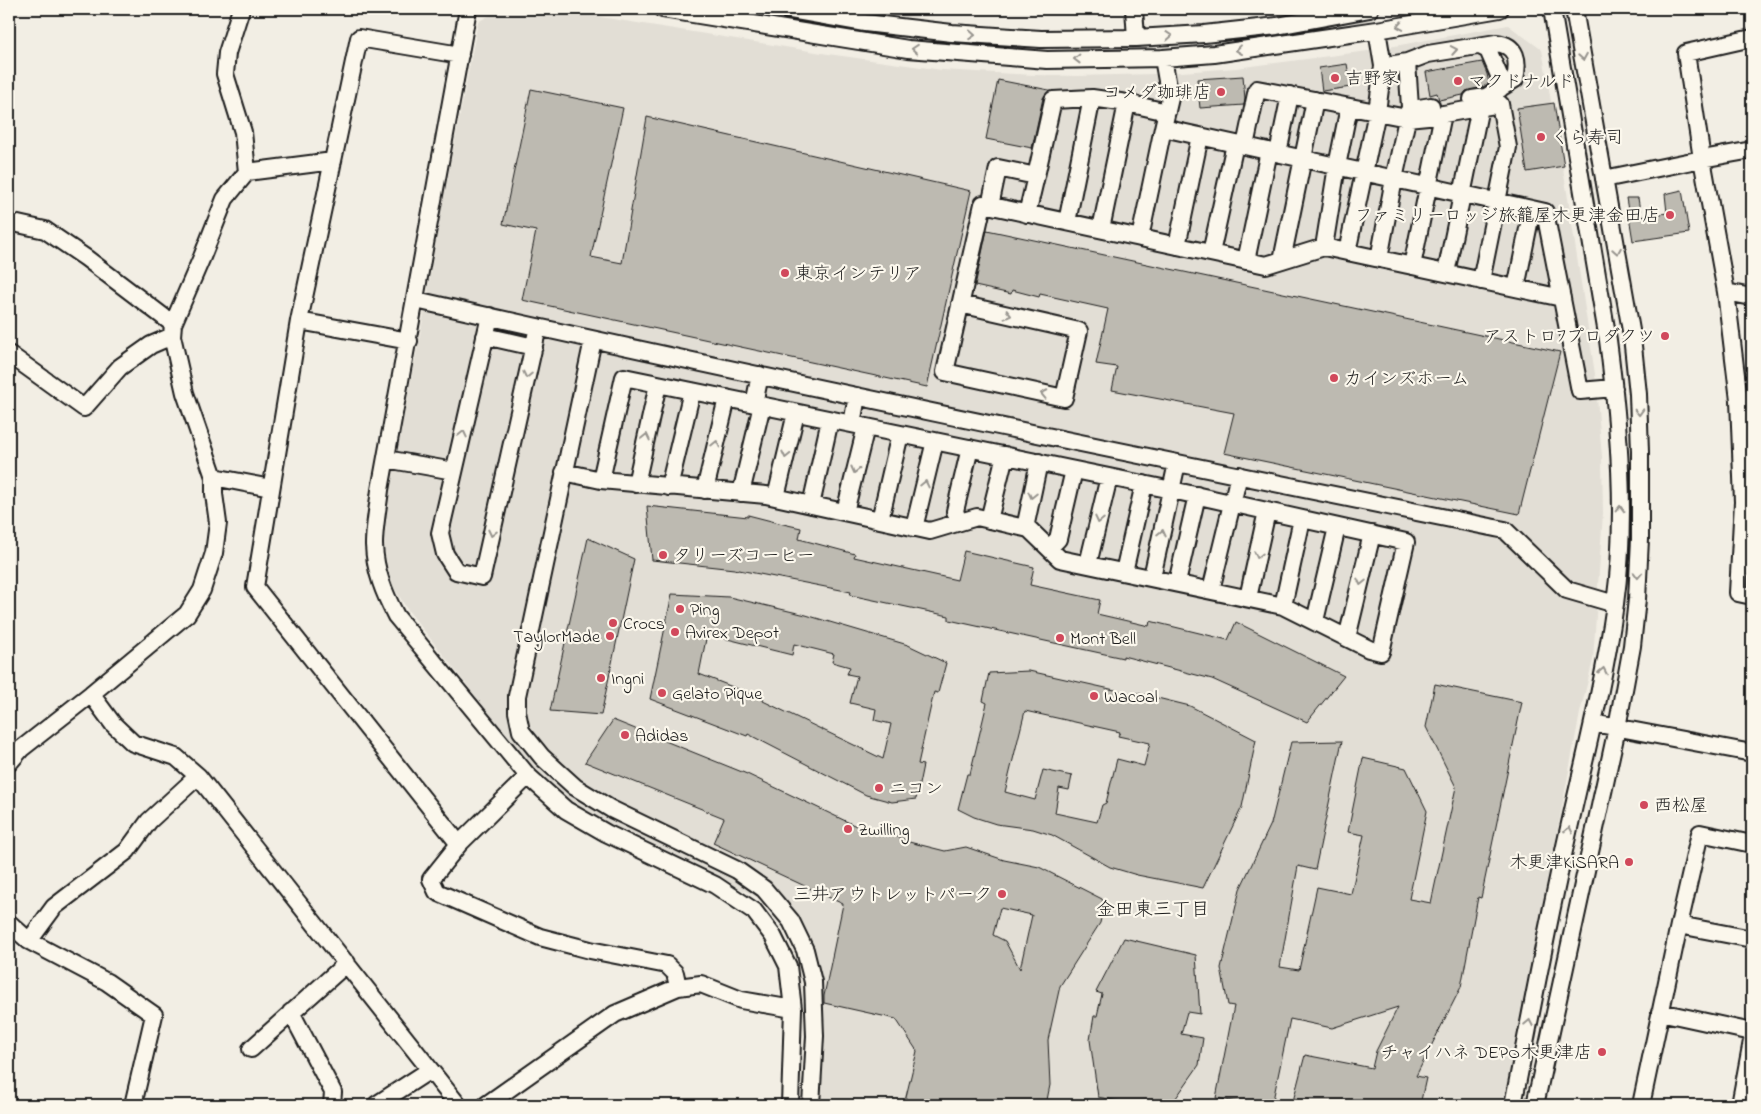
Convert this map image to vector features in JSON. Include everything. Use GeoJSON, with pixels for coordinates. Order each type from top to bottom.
{"type":"FeatureCollection","features":[{"type":"Feature","properties":{"kind":"street"},"geometry":{"type":"LineString","coordinates":[[241,9],[227,53],[225,74],[243,132],[247,172]]}},
{"type":"Feature","properties":{"kind":"street"},"geometry":{"type":"LineString","coordinates":[[468,9],[409,341],[380,490],[374,544],[383,591],[396,616],[528,776],[566,810],[606,833],[715,885],[754,911],[773,936],[788,966],[793,1008],[790,1105]]}},
{"type":"Feature","properties":{"kind":"street"},"geometry":{"type":"LineString","coordinates":[[662,9],[908,49],[1047,60],[1163,58],[1281,45],[1500,9]]}},
{"type":"Feature","properties":{"kind":"street"},"geometry":{"type":"LineString","coordinates":[[785,9],[866,16],[952,33],[1041,40],[1204,34],[1277,26],[1370,9]]}},
{"type":"Feature","properties":{"kind":"street"},"geometry":{"type":"LineString","coordinates":[[1134,9],[1136,38]]}},
{"type":"Feature","properties":{"kind":"street"},"geometry":{"type":"LineString","coordinates":[[1513,1105],[1562,861],[1593,723],[1615,604],[1619,552],[1620,464],[1614,388],[1608,340],[1552,9]]}},
{"type":"Feature","properties":{"kind":"street"},"geometry":{"type":"LineString","coordinates":[[1535,1105],[1617,728],[1632,646],[1637,598],[1640,452],[1638,394],[1632,336],[1574,9]]}},
{"type":"Feature","properties":{"kind":"street"},"geometry":{"type":"LineString","coordinates":[[1347,252],[1377,112],[1383,66],[1377,30]]}},
{"type":"Feature","properties":{"kind":"street"},"geometry":{"type":"LineString","coordinates":[[459,844],[255,587],[299,321],[359,38],[460,55]]}},
{"type":"Feature","properties":{"kind":"street"},"geometry":{"type":"LineString","coordinates":[[1752,38],[1686,53],[1702,159],[1746,401],[1748,503],[1738,594],[1752,596]]}},
{"type":"Feature","properties":{"kind":"street"},"geometry":{"type":"LineString","coordinates":[[1211,253],[1257,89],[1377,112],[1443,114],[1480,107],[1511,92],[1518,67],[1512,49],[1505,44],[1496,43],[1428,54],[1407,62],[1383,66]]}},
{"type":"Feature","properties":{"kind":"street"},"geometry":{"type":"LineString","coordinates":[[1480,46],[1488,50],[1500,80],[1500,96],[1508,147],[1481,281]]}},
{"type":"Feature","properties":{"kind":"street"},"geometry":{"type":"LineString","coordinates":[[1140,238],[1170,98],[1163,58]]}},
{"type":"Feature","properties":{"kind":"street"},"geometry":{"type":"LineString","coordinates":[[1379,259],[1408,113],[1407,62]]}},
{"type":"Feature","properties":{"kind":"street"},"geometry":{"type":"LineString","coordinates":[[1246,261],[1273,152],[1290,95]]}},
{"type":"Feature","properties":{"kind":"street"},"geometry":{"type":"LineString","coordinates":[[1408,113],[1419,108],[1500,96]]}},
{"type":"Feature","properties":{"kind":"street"},"geometry":{"type":"LineString","coordinates":[[1027,214],[1053,100],[1092,98],[1127,103],[1200,136],[1545,212],[1580,391],[1614,388]]}},
{"type":"Feature","properties":{"kind":"street"},"geometry":{"type":"LineString","coordinates":[[1067,222],[1092,98]]}},
{"type":"Feature","properties":{"kind":"street"},"geometry":{"type":"LineString","coordinates":[[1282,260],[1315,100]]}},
{"type":"Feature","properties":{"kind":"street"},"geometry":{"type":"LineString","coordinates":[[1101,229],[1127,103]]}},
{"type":"Feature","properties":{"kind":"street"},"geometry":{"type":"LineString","coordinates":[[1324,247],[1349,107]]}},
{"type":"Feature","properties":{"kind":"street"},"geometry":{"type":"LineString","coordinates":[[1446,273],[1480,107]]}},
{"type":"Feature","properties":{"kind":"street"},"geometry":{"type":"LineString","coordinates":[[1412,266],[1443,114]]}},
{"type":"Feature","properties":{"kind":"street"},"geometry":{"type":"LineString","coordinates":[[1177,246],[1200,136]]}},
{"type":"Feature","properties":{"kind":"street"},"geometry":{"type":"LineString","coordinates":[[1604,179],[1752,150]]}},
{"type":"Feature","properties":{"kind":"street"},"geometry":{"type":"LineString","coordinates":[[9,763],[21,749],[187,614],[202,590],[214,553],[218,523],[214,477],[185,393],[173,330],[225,199],[247,172],[333,161]]}},
{"type":"Feature","properties":{"kind":"street"},"geometry":{"type":"LineString","coordinates":[[990,206],[998,168],[1036,176]]}},
{"type":"Feature","properties":{"kind":"street"},"geometry":{"type":"LineString","coordinates":[[960,304],[1079,331],[1064,398],[945,372],[960,304],[983,204],[1266,265],[1324,247],[1562,298]]}},
{"type":"Feature","properties":{"kind":"street"},"geometry":{"type":"LineString","coordinates":[[1516,288],[1532,209]]}},
{"type":"Feature","properties":{"kind":"street"},"geometry":{"type":"LineString","coordinates":[[9,222],[45,230],[86,258],[173,330]]}},
{"type":"Feature","properties":{"kind":"street"},"geometry":{"type":"LineString","coordinates":[[1726,292],[1752,297]]}},
{"type":"Feature","properties":{"kind":"street"},"geometry":{"type":"LineString","coordinates":[[416,300],[593,340],[996,426],[1505,530],[1567,590],[1615,604]]}},
{"type":"Feature","properties":{"kind":"street"},"geometry":{"type":"LineString","coordinates":[[490,316],[440,533],[445,554],[456,571],[482,577],[538,327]]}},
{"type":"Feature","properties":{"kind":"street"},"geometry":{"type":"LineString","coordinates":[[299,321],[409,341]]}},
{"type":"Feature","properties":{"kind":"street"},"geometry":{"type":"LineString","coordinates":[[9,354],[84,408],[120,367],[173,330]]}},
{"type":"Feature","properties":{"kind":"street"},"geometry":{"type":"LineString","coordinates":[[485,336],[534,347]]}},
{"type":"Feature","properties":{"kind":"street"},"geometry":{"type":"LineString","coordinates":[[593,340],[517,696],[517,712],[521,731],[542,757],[575,788],[611,809],[737,870],[764,889],[791,921],[805,950],[813,982],[815,1036],[812,1105]]}},
{"type":"Feature","properties":{"kind":"street"},"geometry":{"type":"LineString","coordinates":[[741,493],[758,404],[760,375]]}},
{"type":"Feature","properties":{"kind":"street"},"geometry":{"type":"LineString","coordinates":[[564,472],[601,480],[776,497],[930,531],[977,517],[1029,529],[1060,559],[1283,606],[1369,649],[1381,652],[1406,542],[1197,495],[624,377],[601,480]]}},
{"type":"Feature","properties":{"kind":"street"},"geometry":{"type":"LineString","coordinates":[[636,484],[658,384]]}},
{"type":"Feature","properties":{"kind":"street"},"geometry":{"type":"LineString","coordinates":[[669,487],[692,391]]}},
{"type":"Feature","properties":{"kind":"street"},"geometry":{"type":"LineString","coordinates":[[845,512],[859,426],[857,396]]}},
{"type":"Feature","properties":{"kind":"street"},"geometry":{"type":"LineString","coordinates":[[705,490],[727,398]]}},
{"type":"Feature","properties":{"kind":"street"},"geometry":{"type":"LineString","coordinates":[[776,497],[796,412]]}},
{"type":"Feature","properties":{"kind":"street"},"geometry":{"type":"LineString","coordinates":[[811,505],[830,420]]}},
{"type":"Feature","properties":{"kind":"street"},"geometry":{"type":"LineString","coordinates":[[989,520],[997,454],[996,426]]}},
{"type":"Feature","properties":{"kind":"street"},"geometry":{"type":"LineString","coordinates":[[880,520],[900,434]]}},
{"type":"Feature","properties":{"kind":"street"},"geometry":{"type":"LineString","coordinates":[[914,528],[935,441]]}},
{"type":"Feature","properties":{"kind":"street"},"geometry":{"type":"LineString","coordinates":[[959,522],[955,511],[970,448]]}},
{"type":"Feature","properties":{"kind":"street"},"geometry":{"type":"LineString","coordinates":[[386,459],[454,471]]}},
{"type":"Feature","properties":{"kind":"street"},"geometry":{"type":"LineString","coordinates":[[1025,528],[1039,462]]}},
{"type":"Feature","properties":{"kind":"street"},"geometry":{"type":"LineString","coordinates":[[1152,577],[1177,463]]}},
{"type":"Feature","properties":{"kind":"street"},"geometry":{"type":"LineString","coordinates":[[1049,548],[1058,539],[1074,470]]}},
{"type":"Feature","properties":{"kind":"street"},"geometry":{"type":"LineString","coordinates":[[1211,590],[1239,476]]}},
{"type":"Feature","properties":{"kind":"street"},"geometry":{"type":"LineString","coordinates":[[214,477],[271,488]]}},
{"type":"Feature","properties":{"kind":"street"},"geometry":{"type":"LineString","coordinates":[[1088,564],[1109,477]]}},
{"type":"Feature","properties":{"kind":"street"},"geometry":{"type":"LineString","coordinates":[[1124,572],[1144,484]]}},
{"type":"Feature","properties":{"kind":"street"},"geometry":{"type":"LineString","coordinates":[[1177,583],[1197,495]]}},
{"type":"Feature","properties":{"kind":"street"},"geometry":{"type":"LineString","coordinates":[[1248,598],[1267,511]]}},
{"type":"Feature","properties":{"kind":"street"},"geometry":{"type":"LineString","coordinates":[[1283,606],[1302,519]]}},
{"type":"Feature","properties":{"kind":"street"},"geometry":{"type":"LineString","coordinates":[[1315,621],[1337,527]]}},
{"type":"Feature","properties":{"kind":"street"},"geometry":{"type":"LineString","coordinates":[[1348,638],[1372,534]]}},
{"type":"Feature","properties":{"kind":"street"},"geometry":{"type":"LineString","coordinates":[[91,694],[113,724],[133,744],[176,756],[198,776],[458,1105]]}},
{"type":"Feature","properties":{"kind":"street"},"geometry":{"type":"LineString","coordinates":[[1593,723],[1752,753]]}},
{"type":"Feature","properties":{"kind":"street"},"geometry":{"type":"LineString","coordinates":[[29,940],[54,907],[127,851],[150,821],[198,776]]}},
{"type":"Feature","properties":{"kind":"street"},"geometry":{"type":"LineString","coordinates":[[528,776],[459,844],[431,879],[437,892],[540,937],[590,950],[667,965],[676,973],[678,987]]}},
{"type":"Feature","properties":{"kind":"street"},"geometry":{"type":"LineString","coordinates":[[648,852],[658,832]]}},
{"type":"Feature","properties":{"kind":"street"},"geometry":{"type":"LineString","coordinates":[[1641,1105],[1700,833],[1752,844]]}},
{"type":"Feature","properties":{"kind":"street"},"geometry":{"type":"LineString","coordinates":[[9,923],[29,940],[107,982],[154,1015],[133,1105]]}},
{"type":"Feature","properties":{"kind":"street"},"geometry":{"type":"LineString","coordinates":[[1679,925],[1752,939]]}},
{"type":"Feature","properties":{"kind":"street"},"geometry":{"type":"LineString","coordinates":[[251,1049],[346,963]]}},
{"type":"Feature","properties":{"kind":"street"},"geometry":{"type":"LineString","coordinates":[[486,1105],[615,1014],[678,987],[701,984],[741,1000],[793,1008]]}},
{"type":"Feature","properties":{"kind":"street"},"geometry":{"type":"LineString","coordinates":[[291,1012],[333,1092],[332,1105]]}},
{"type":"Feature","properties":{"kind":"street"},"geometry":{"type":"LineString","coordinates":[[1660,1012],[1752,1032]]}},
{"type":"Feature","properties":{"kind":"street"},"geometry":{"type":"LineString","coordinates":[[1740,1105],[1752,1041]]}},
{"type":"Feature","properties":{"kind":"street"},"geometry":{"type":"LineString","coordinates":[[376,1105],[430,1070]]}},
{"type":"Feature","properties":{"kind":"shaded area"},"geometry":{"type":"Polygon","coordinates":[[[500,9],[551,9],[828,54],[942,70],[1035,75],[1155,74],[1236,68],[1368,51],[1508,25],[1542,50],[1567,192],[1595,374],[1602,457],[1603,513],[1593,660],[1580,713],[1505,1105],[803,1105],[805,1013],[801,967],[785,931],[759,898],[666,851],[575,809],[541,777],[518,750],[407,609],[390,581],[384,545],[389,490],[428,294],[438,227],[478,22],[500,9]]]}},
{"type":"Feature","properties":{"kind":"building","name":"マクドナルド"},"geometry":{"type":"Polygon","coordinates":[[[1482,62],[1489,83],[1483,87],[1466,91],[1463,95],[1439,100],[1437,93],[1430,95],[1426,72],[1482,62]]]}},
{"type":"Feature","properties":{"kind":"building","name":"吉野家"},"geometry":{"type":"Polygon","coordinates":[[[1347,64],[1351,87],[1322,91],[1319,68],[1347,64]]]}},
{"type":"Feature","properties":{"kind":"building","name":"コメダ珈琲店"},"geometry":{"type":"Polygon","coordinates":[[[1243,76],[1244,105],[1200,108],[1197,79],[1243,76]]]}},
{"type":"Feature","properties":{"kind":"building"},"geometry":{"type":"Polygon","coordinates":[[[998,80],[1049,90],[1043,98],[1032,148],[986,139],[998,80]]]}},
{"type":"Feature","properties":{"kind":"building"},"geometry":{"type":"Polygon","coordinates":[[[531,89],[623,108],[591,257],[622,263],[647,117],[971,191],[927,387],[522,300],[536,231],[503,224],[531,89]]]}},
{"type":"Feature","properties":{"kind":"building","name":"くら寿司"},"geometry":{"type":"Polygon","coordinates":[[[1554,103],[1564,166],[1527,172],[1517,108],[1554,103]]]}},
{"type":"Feature","properties":{"kind":"building","name":"ファミリーロッジ旅籠屋木更津金田店"},"geometry":{"type":"Polygon","coordinates":[[[1682,190],[1689,233],[1633,241],[1626,198],[1638,198],[1641,217],[1667,213],[1665,194],[1682,190]]]}},
{"type":"Feature","properties":{"kind":"building","name":"カインズホーム"},"geometry":{"type":"Polygon","coordinates":[[[987,230],[1560,352],[1519,514],[1224,453],[1234,413],[1112,390],[1117,367],[1096,364],[1108,309],[1040,294],[1039,297],[1012,290],[1011,294],[975,286],[987,230]]]}},
{"type":"Feature","properties":{"kind":"building"},"geometry":{"type":"Polygon","coordinates":[[[647,506],[748,517],[748,515],[801,528],[799,539],[855,554],[854,557],[957,580],[964,551],[1034,567],[1030,585],[1100,600],[1097,614],[1149,626],[1150,621],[1228,640],[1236,622],[1344,676],[1307,722],[1212,679],[1123,656],[1123,658],[949,620],[949,616],[850,595],[851,592],[734,569],[652,560],[647,506]]]}},
{"type":"Feature","properties":{"kind":"building"},"geometry":{"type":"Polygon","coordinates":[[[588,538],[634,559],[601,715],[550,711],[588,538]]]}},
{"type":"Feature","properties":{"kind":"building"},"geometry":{"type":"Polygon","coordinates":[[[672,594],[729,597],[806,615],[908,645],[946,663],[938,693],[934,692],[918,764],[923,765],[916,799],[892,802],[866,795],[748,734],[747,736],[650,699],[672,594]],[[707,634],[699,674],[764,699],[763,701],[883,759],[891,724],[874,720],[876,709],[850,703],[857,676],[847,674],[850,667],[832,662],[834,654],[794,644],[792,655],[707,634]]]}},
{"type":"Feature","properties":{"kind":"building"},"geometry":{"type":"Polygon","coordinates":[[[1029,671],[1133,694],[1133,692],[1190,706],[1256,740],[1242,807],[1203,888],[1137,875],[1110,867],[1052,835],[1033,829],[996,824],[974,817],[958,809],[967,774],[970,774],[987,703],[983,701],[989,673],[1029,671]],[[1025,711],[1005,792],[1035,800],[1043,770],[1072,776],[1069,790],[1059,788],[1055,813],[1097,822],[1102,805],[1106,803],[1117,759],[1144,766],[1150,743],[1118,736],[1120,732],[1025,711]]]}},
{"type":"Feature","properties":{"kind":"building"},"geometry":{"type":"Polygon","coordinates":[[[1435,684],[1522,702],[1481,898],[1478,897],[1461,987],[1416,1076],[1426,1078],[1420,1105],[1292,1105],[1305,1055],[1372,1068],[1376,1051],[1398,1007],[1332,1028],[1290,1019],[1272,1105],[1251,1105],[1216,1098],[1234,1006],[1228,1005],[1221,968],[1240,889],[1271,824],[1291,742],[1342,741],[1315,870],[1298,866],[1280,967],[1299,970],[1317,887],[1351,894],[1364,835],[1348,832],[1363,758],[1406,768],[1427,811],[1409,899],[1431,903],[1456,787],[1426,727],[1435,684]]]}},
{"type":"Feature","properties":{"kind":"building"},"geometry":{"type":"Polygon","coordinates":[[[613,720],[747,774],[854,825],[945,851],[966,847],[1004,860],[1039,867],[1102,899],[1104,904],[1100,923],[1060,986],[1048,1040],[1050,1085],[1046,1105],[904,1105],[917,1051],[896,1019],[824,1003],[843,904],[713,843],[724,818],[585,762],[613,720]],[[1000,908],[993,935],[1005,941],[1020,969],[1032,915],[1000,908]]]}},
{"type":"Feature","properties":{"kind":"building"},"geometry":{"type":"Polygon","coordinates":[[[1124,938],[1196,955],[1200,1014],[1187,1012],[1181,1034],[1203,1038],[1199,1065],[1171,1105],[1138,1105],[1098,1097],[1090,1040],[1094,1016],[1097,1016],[1102,994],[1096,992],[1124,938]]]}},
{"type":"Feature","properties":{"kind":"place","name":"吉野家"},"geometry":{"type":"Point","coordinates":[1335,78]}},
{"type":"Feature","properties":{"kind":"place","name":"マクドナルド"},"geometry":{"type":"Point","coordinates":[1458,81]}},
{"type":"Feature","properties":{"kind":"place","name":"コメダ珈琲店"},"geometry":{"type":"Point","coordinates":[1221,92]}},
{"type":"Feature","properties":{"kind":"place","name":"くら寿司"},"geometry":{"type":"Point","coordinates":[1541,137]}},
{"type":"Feature","properties":{"kind":"place","name":"ファミリーロッジ旅籠屋木更津金田店"},"geometry":{"type":"Point","coordinates":[1670,215]}},
{"type":"Feature","properties":{"kind":"place","name":"東京インテリア"},"geometry":{"type":"Point","coordinates":[785,273]}},
{"type":"Feature","properties":{"kind":"place","name":"アストロﾌプロダクツ"},"geometry":{"type":"Point","coordinates":[1665,336]}},
{"type":"Feature","properties":{"kind":"place","name":"カインズホーム"},"geometry":{"type":"Point","coordinates":[1334,378]}},
{"type":"Feature","properties":{"kind":"place","name":"タリーズコーヒー"},"geometry":{"type":"Point","coordinates":[663,555]}},
{"type":"Feature","properties":{"kind":"place","name":"Ping"},"geometry":{"type":"Point","coordinates":[680,609]}},
{"type":"Feature","properties":{"kind":"place","name":"Crocs"},"geometry":{"type":"Point","coordinates":[613,623]}},
{"type":"Feature","properties":{"kind":"place","name":"Avirex Depot"},"geometry":{"type":"Point","coordinates":[675,632]}},
{"type":"Feature","properties":{"kind":"place","name":"TaylorMade"},"geometry":{"type":"Point","coordinates":[610,636]}},
{"type":"Feature","properties":{"kind":"place","name":"Mont Bell"},"geometry":{"type":"Point","coordinates":[1060,638]}},
{"type":"Feature","properties":{"kind":"place","name":"Ingni"},"geometry":{"type":"Point","coordinates":[601,678]}},
{"type":"Feature","properties":{"kind":"place","name":"Gelato Pique"},"geometry":{"type":"Point","coordinates":[662,693]}},
{"type":"Feature","properties":{"kind":"place","name":"Wacoal"},"geometry":{"type":"Point","coordinates":[1094,696]}},
{"type":"Feature","properties":{"kind":"place","name":"Adidas"},"geometry":{"type":"Point","coordinates":[625,735]}},
{"type":"Feature","properties":{"kind":"place","name":"ニコン"},"geometry":{"type":"Point","coordinates":[879,788]}},
{"type":"Feature","properties":{"kind":"place","name":"西松屋"},"geometry":{"type":"Point","coordinates":[1644,805]}},
{"type":"Feature","properties":{"kind":"place","name":"Zwilling"},"geometry":{"type":"Point","coordinates":[848,829]}},
{"type":"Feature","properties":{"kind":"place","name":"木更津KiSARA"},"geometry":{"type":"Point","coordinates":[1629,862]}},
{"type":"Feature","properties":{"kind":"place","name":"三井アウトレットパーク"},"geometry":{"type":"Point","coordinates":[1002,894]}},
{"type":"Feature","properties":{"kind":"place","name":"チャイハネ DEPO木更津店"},"geometry":{"type":"Point","coordinates":[1602,1052]}},
{"type":"Feature","properties":{"kind":"district","name":"金田東三丁目"},"geometry":{"type":"Point","coordinates":[1153,908]}}]}
